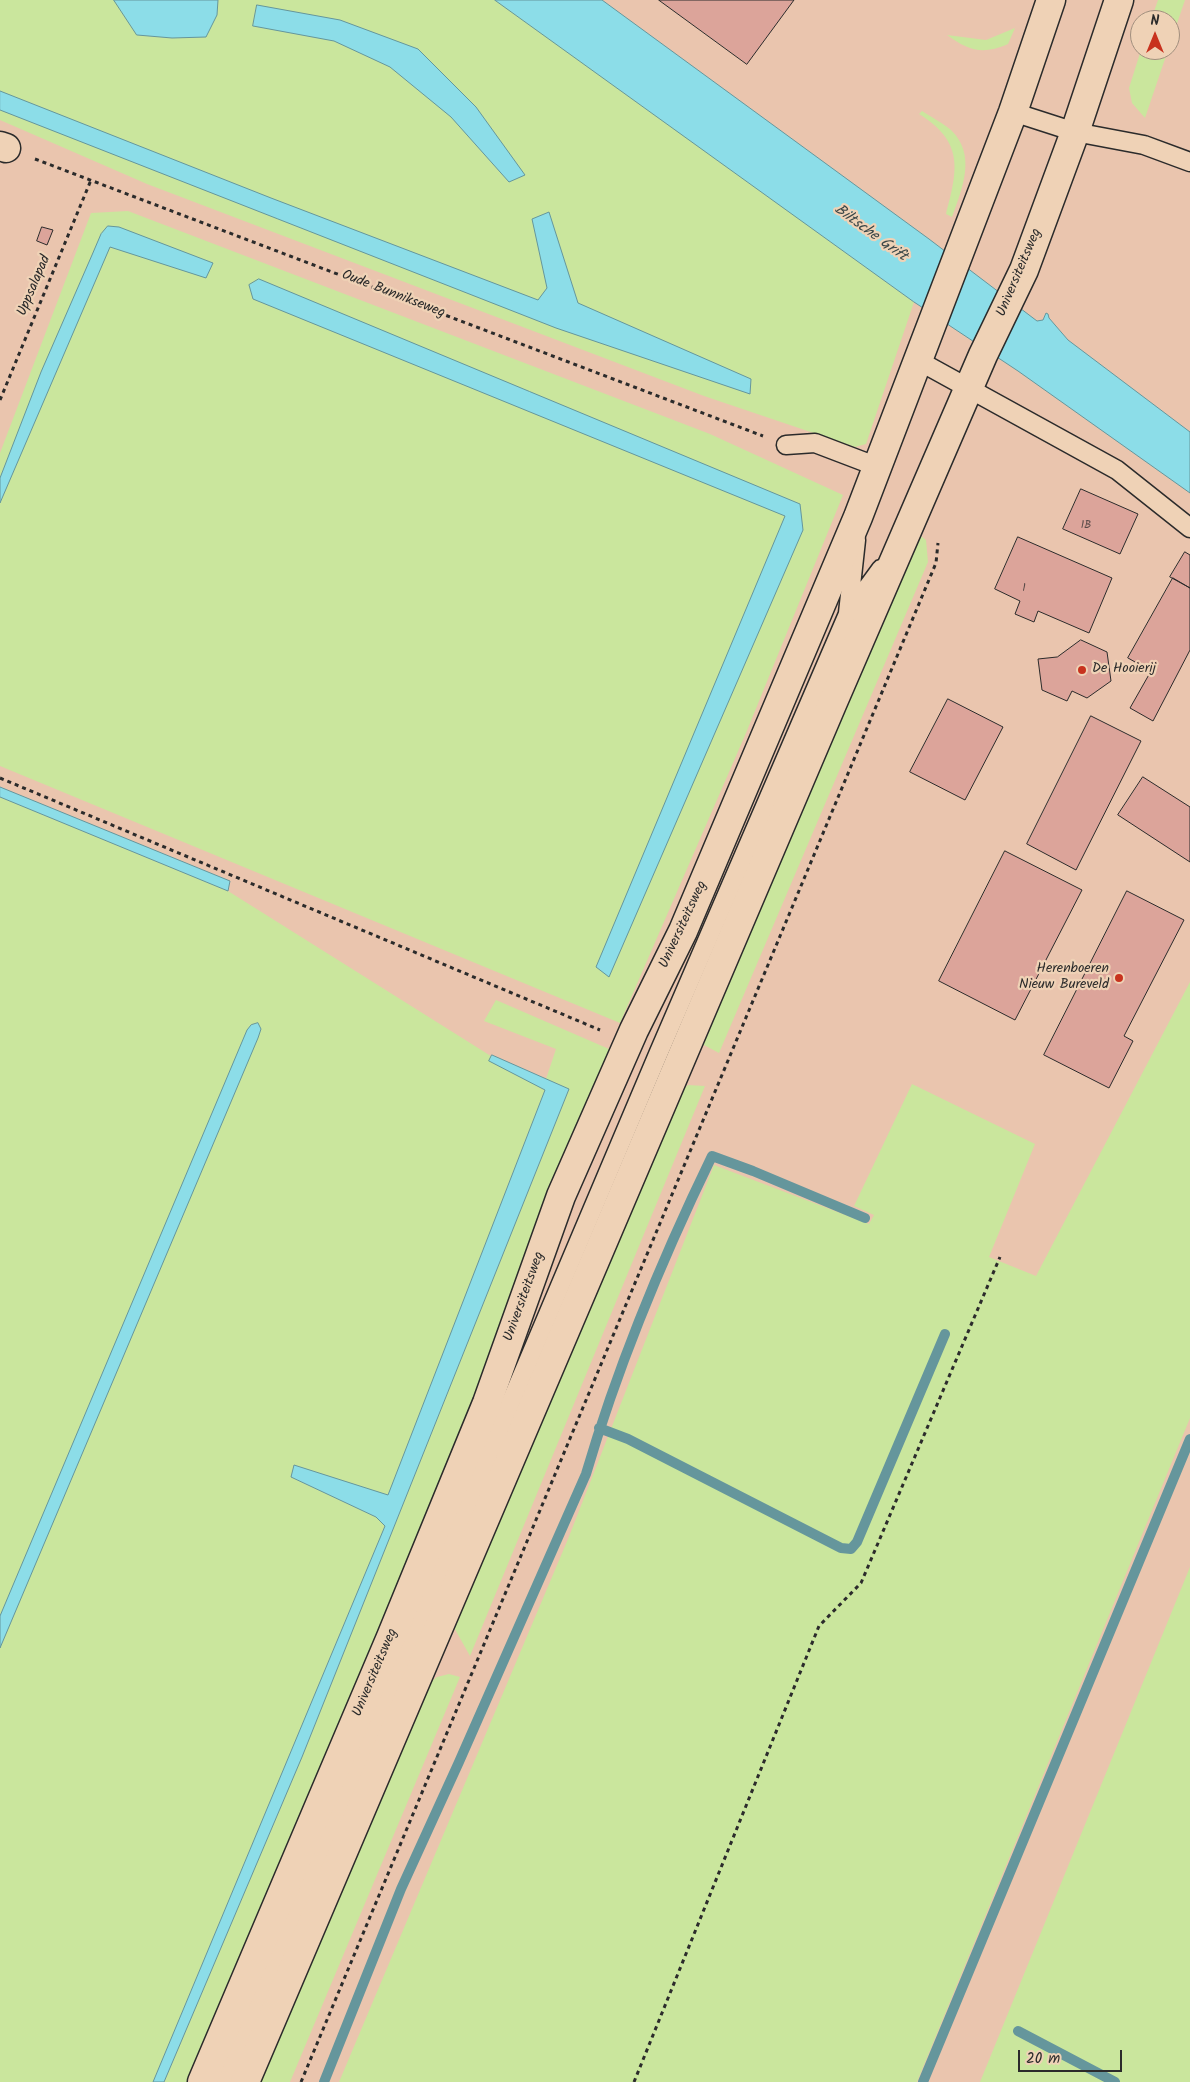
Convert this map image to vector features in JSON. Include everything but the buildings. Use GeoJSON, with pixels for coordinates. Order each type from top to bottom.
{"type":"FeatureCollection","features":[{"type":"Feature","properties":{"kind":"main road","name":"Universiteitsweg"},"geometry":{"type":"LineString","coordinates":[[202,2082],[476,1430],[561,1196],[628,1042],[683,931],[858,517],[962,249],[1013,112],[1051,0]]}},
{"type":"Feature","properties":{"kind":"main road","name":"Universiteitsweg"},"geometry":{"type":"LineString","coordinates":[[245,2082],[611,1218],[681,1060],[983,355],[1024,270],[1075,132],[1119,0]]}},
{"type":"Feature","properties":{"kind":"lane"},"geometry":{"type":"LineString","coordinates":[[1013,112],[1075,132],[1144,145],[1190,162]]}},
{"type":"Feature","properties":{"kind":"lane"},"geometry":{"type":"LineString","coordinates":[[919,361],[1117,470],[1190,528]]}},
{"type":"Feature","properties":{"kind":"lane"},"geometry":{"type":"LineString","coordinates":[[786,445],[815,442],[878,467]]}},
{"type":"Feature","properties":{"kind":"lane","name":"Universiteitsweg"},"geometry":{"type":"LineString","coordinates":[[848,614],[858,517]]}},
{"type":"Feature","properties":{"kind":"lane","name":"Universiteitsweg"},"geometry":{"type":"LineString","coordinates":[[223,2082],[659,1052],[848,614],[908,529]]}},
{"type":"Feature","properties":{"kind":"path","name":"Oude Bunnikseweg"},"geometry":{"type":"LineString","coordinates":[[3,147],[786,445]]}},
{"type":"Feature","properties":{"kind":"path","name":"Uppsalapad"},"geometry":{"type":"LineString","coordinates":[[0,400],[91,180]]}},
{"type":"Feature","properties":{"kind":"path"},"geometry":{"type":"LineString","coordinates":[[301,2082],[936,563],[939,545],[930,529],[908,529]]}},
{"type":"Feature","properties":{"kind":"path"},"geometry":{"type":"LineString","coordinates":[[0,778],[547,1006],[628,1042]]}},
{"type":"Feature","properties":{"kind":"path"},"geometry":{"type":"LineString","coordinates":[[634,2082],[819,1626],[861,1583],[1000,1257]]}},
{"type":"Feature","properties":{"kind":"green space"},"geometry":{"type":"Polygon","coordinates":[[[0,0],[498,0],[914,302],[866,444],[855,447],[704,396],[147,184],[0,120],[0,0]]]}},
{"type":"Feature","properties":{"kind":"green space"},"geometry":{"type":"Polygon","coordinates":[[[1158,0],[1185,0],[1180,15],[1180,10],[1154,10],[1158,0]]]}},
{"type":"Feature","properties":{"kind":"green space"},"geometry":{"type":"Polygon","coordinates":[[[1015,28],[1008,44],[984,50],[969,48],[947,35],[986,40],[1015,28]]]}},
{"type":"Feature","properties":{"kind":"green space"},"geometry":{"type":"Polygon","coordinates":[[[1138,60],[1165,60],[1145,118],[1132,103],[1129,88],[1138,60]]]}},
{"type":"Feature","properties":{"kind":"green space"},"geometry":{"type":"Polygon","coordinates":[[[922,111],[951,130],[964,150],[965,172],[963,184],[952,217],[946,214],[955,170],[954,158],[944,135],[934,124],[919,114],[922,111]]]}},
{"type":"Feature","properties":{"kind":"green space"},"geometry":{"type":"Polygon","coordinates":[[[128,211],[710,434],[843,495],[746,733],[620,1023],[0,766],[0,453],[91,213],[128,211]]]}},
{"type":"Feature","properties":{"kind":"green space"},"geometry":{"type":"Polygon","coordinates":[[[917,533],[926,540],[928,562],[719,1053],[702,1044],[917,533]]]}},
{"type":"Feature","properties":{"kind":"green space"},"geometry":{"type":"Polygon","coordinates":[[[0,797],[228,891],[545,1090],[388,1496],[294,1465],[291,1477],[376,1517],[385,1526],[153,2082],[0,2082],[0,797]]]}},
{"type":"Feature","properties":{"kind":"green space"},"geometry":{"type":"Polygon","coordinates":[[[1190,982],[1190,1418],[917,2082],[339,2082],[568,1539],[714,1165],[869,1224],[874,1215],[854,1206],[912,1084],[1035,1144],[989,1257],[1036,1276],[1190,982]]]}},
{"type":"Feature","properties":{"kind":"green space"},"geometry":{"type":"Polygon","coordinates":[[[496,1000],[609,1049],[414,1561],[195,2082],[164,2082],[302,1757],[569,1089],[546,1079],[556,1049],[484,1021],[496,1000]]]}},
{"type":"Feature","properties":{"kind":"green space"},"geometry":{"type":"Polygon","coordinates":[[[688,1085],[705,1086],[470,1656],[452,1624],[672,1100],[688,1085]]]}},
{"type":"Feature","properties":{"kind":"green space"},"geometry":{"type":"Polygon","coordinates":[[[1190,1567],[1190,2082],[980,2082],[1190,1567]]]}},
{"type":"Feature","properties":{"kind":"green space"},"geometry":{"type":"Polygon","coordinates":[[[449,1674],[460,1677],[290,2082],[256,2082],[422,1689],[437,1677],[449,1674]]]}},
{"type":"Feature","properties":{"kind":"water"},"geometry":{"type":"Polygon","coordinates":[[[114,0],[218,0],[217,15],[206,37],[172,38],[137,35],[114,0]]]}},
{"type":"Feature","properties":{"kind":"water","name":"Biltsche Grift"},"geometry":{"type":"Polygon","coordinates":[[[495,0],[602,0],[929,239],[1037,321],[1043,320],[1046,313],[1048,314],[1049,318],[1068,340],[1190,432],[1190,493],[1018,371],[914,302],[495,0]]]}},
{"type":"Feature","properties":{"kind":"water"},"geometry":{"type":"Polygon","coordinates":[[[257,5],[340,20],[418,49],[476,107],[525,175],[509,182],[451,117],[390,67],[334,41],[253,26],[257,5]]]}},
{"type":"Feature","properties":{"kind":"water"},"geometry":{"type":"Polygon","coordinates":[[[0,91],[271,198],[538,300],[547,288],[532,219],[549,212],[578,303],[751,379],[750,394],[556,328],[0,110],[0,91]]]}},
{"type":"Feature","properties":{"kind":"water"},"geometry":{"type":"Polygon","coordinates":[[[108,226],[119,227],[213,263],[206,278],[110,247],[0,503],[0,478],[41,372],[101,234],[108,226]]]}},
{"type":"Feature","properties":{"kind":"water"},"geometry":{"type":"Polygon","coordinates":[[[259,279],[800,504],[803,530],[609,977],[596,967],[785,516],[253,299],[249,285],[259,279]]]}},
{"type":"Feature","properties":{"kind":"water"},"geometry":{"type":"Polygon","coordinates":[[[0,787],[230,881],[228,891],[0,797],[0,787]]]}},
{"type":"Feature","properties":{"kind":"water"},"geometry":{"type":"Polygon","coordinates":[[[258,1023],[261,1029],[258,1038],[0,1648],[0,1616],[247,1030],[251,1025],[258,1023]]]}},
{"type":"Feature","properties":{"kind":"water"},"geometry":{"type":"Polygon","coordinates":[[[492,1055],[569,1089],[302,1757],[164,2082],[153,2082],[385,1526],[376,1517],[291,1477],[294,1465],[388,1495],[545,1090],[489,1061],[492,1055]]]}},
{"type":"Feature","properties":{"kind":"waterway"},"geometry":{"type":"LineString","coordinates":[[324,2082],[401,1889],[586,1474],[612,1393],[642,1313],[712,1156],[865,1218]]}},
{"type":"Feature","properties":{"kind":"waterway"},"geometry":{"type":"LineString","coordinates":[[599,1428],[628,1439],[841,1548],[851,1549],[857,1542],[945,1334]]}},
{"type":"Feature","properties":{"kind":"waterway"},"geometry":{"type":"LineString","coordinates":[[923,2082],[1190,1439]]}},
{"type":"Feature","properties":{"kind":"waterway"},"geometry":{"type":"LineString","coordinates":[[1018,2031],[1115,2082]]}},
{"type":"Feature","properties":{"kind":"place","name":"De Hooierij"},"geometry":{"type":"Point","coordinates":[1082,670]}},
{"type":"Feature","properties":{"kind":"place","name":"Herenboeren Nieuw Bureveld"},"geometry":{"type":"Point","coordinates":[1119,978]}}]}
